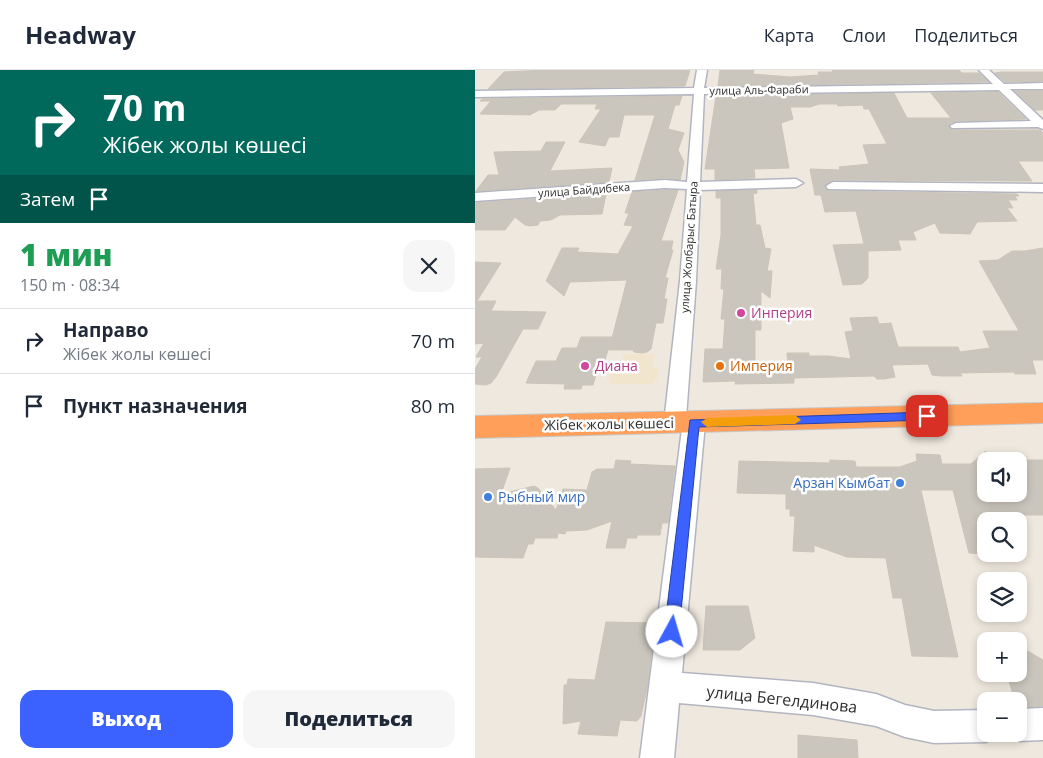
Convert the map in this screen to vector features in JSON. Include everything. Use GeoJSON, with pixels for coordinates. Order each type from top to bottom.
{"type":"FeatureCollection","features":[{"type":"Feature","properties":{"kind":"highway","name":"Жібек жолы көшесі"},"geometry":{"type":"LineString","coordinates":[[475,427],[1043,413]]}},
{"type":"Feature","properties":{"kind":"street","name":"улица Жолбарыс Батыра"},"geometry":{"type":"LineString","coordinates":[[657,758],[666,687],[684,423],[681,373],[699,90],[702,70]]}},
{"type":"Feature","properties":{"kind":"street"},"geometry":{"type":"LineString","coordinates":[[984,70],[1042,125]]}},
{"type":"Feature","properties":{"kind":"street","name":"улица Аль-Фараби"},"geometry":{"type":"LineString","coordinates":[[475,94],[1043,86]]}},
{"type":"Feature","properties":{"kind":"street"},"geometry":{"type":"LineString","coordinates":[[956,126],[1042,125]]}},
{"type":"Feature","properties":{"kind":"street","name":"улица Байдибека"},"geometry":{"type":"LineString","coordinates":[[475,197],[665,184],[693,186],[796,183]]}},
{"type":"Feature","properties":{"kind":"street"},"geometry":{"type":"LineString","coordinates":[[833,186],[1043,188]]}},
{"type":"Feature","properties":{"kind":"street","name":"улица Бегелдинова"},"geometry":{"type":"LineString","coordinates":[[666,687],[813,699],[875,710],[905,721],[934,727],[977,726]]}},
{"type":"Feature","properties":{"kind":"street"},"geometry":{"type":"LineString","coordinates":[[1027,725],[1043,724]]}},
{"type":"Feature","properties":{"kind":"shaded area"},"geometry":{"type":"Polygon","coordinates":[[[624,354],[655,354],[652,367],[659,367],[657,381],[654,381],[654,384],[608,384],[611,371],[620,371],[624,354]]]}},
{"type":"Feature","properties":{"kind":"building"},"geometry":{"type":"Polygon","coordinates":[[[546,70],[690,70],[685,86],[488,89],[504,72],[546,70]]]}},
{"type":"Feature","properties":{"kind":"building"},"geometry":{"type":"Polygon","coordinates":[[[720,70],[754,70],[753,74],[790,77],[819,75],[818,72],[833,72],[832,70],[959,70],[962,73],[979,73],[989,82],[718,86],[720,70]]]}},
{"type":"Feature","properties":{"kind":"building"},"geometry":{"type":"Polygon","coordinates":[[[1043,72],[1043,81],[1005,82],[995,73],[1043,72]]]}},
{"type":"Feature","properties":{"kind":"building"},"geometry":{"type":"Polygon","coordinates":[[[1015,91],[1043,91],[1043,110],[1035,110],[1015,91]]]}},
{"type":"Feature","properties":{"kind":"building"},"geometry":{"type":"Polygon","coordinates":[[[998,92],[1026,119],[956,121],[949,124],[949,127],[952,130],[1040,130],[1043,133],[1043,161],[1018,161],[1032,181],[833,180],[824,186],[828,191],[1017,194],[1019,196],[1015,196],[1017,200],[1008,200],[1013,208],[1007,208],[1017,221],[977,222],[970,234],[940,233],[935,223],[913,232],[916,240],[898,240],[901,250],[868,251],[868,278],[862,284],[843,285],[833,245],[864,244],[856,211],[825,212],[821,195],[815,195],[810,169],[840,170],[839,167],[869,164],[863,145],[887,144],[869,109],[864,109],[863,105],[838,106],[837,104],[790,107],[793,119],[781,123],[789,168],[754,169],[755,178],[715,180],[715,169],[705,169],[716,96],[894,93],[907,118],[951,118],[931,93],[998,92]]]}},
{"type":"Feature","properties":{"kind":"building"},"geometry":{"type":"Polygon","coordinates":[[[682,96],[679,105],[675,105],[668,129],[684,133],[678,150],[684,162],[680,180],[665,178],[635,180],[655,115],[624,115],[619,137],[609,137],[605,146],[579,142],[601,109],[595,109],[597,104],[561,104],[555,110],[539,110],[530,115],[480,114],[491,101],[480,101],[482,99],[682,96]]]}},
{"type":"Feature","properties":{"kind":"building"},"geometry":{"type":"Polygon","coordinates":[[[546,142],[565,142],[550,171],[612,168],[609,182],[476,191],[488,175],[499,175],[494,152],[541,151],[546,142]]]}},
{"type":"Feature","properties":{"kind":"building"},"geometry":{"type":"Polygon","coordinates":[[[678,190],[661,241],[673,241],[671,250],[673,250],[665,278],[668,278],[664,299],[667,299],[663,323],[656,323],[651,349],[647,352],[609,350],[627,280],[570,282],[564,296],[546,281],[562,248],[579,248],[577,252],[618,254],[633,226],[624,225],[629,213],[625,213],[632,192],[678,190]]]}},
{"type":"Feature","properties":{"kind":"building"},"geometry":{"type":"Polygon","coordinates":[[[757,190],[757,193],[753,194],[756,225],[760,225],[765,248],[771,249],[767,271],[772,271],[770,298],[761,291],[761,330],[755,330],[755,368],[788,367],[787,353],[809,353],[809,356],[851,359],[845,332],[853,331],[850,318],[877,317],[879,324],[891,323],[898,347],[958,347],[960,352],[990,348],[983,331],[1019,331],[979,261],[998,260],[1012,251],[1043,248],[1043,360],[1032,360],[1036,374],[1015,374],[1014,372],[960,373],[962,376],[941,376],[932,375],[928,364],[892,365],[895,377],[884,379],[877,379],[874,376],[794,378],[794,383],[735,384],[736,381],[703,382],[705,349],[723,349],[725,319],[721,319],[724,289],[721,289],[722,269],[716,269],[721,235],[721,198],[716,198],[716,191],[757,190]]]}},
{"type":"Feature","properties":{"kind":"building"},"geometry":{"type":"Polygon","coordinates":[[[606,194],[602,214],[560,215],[551,220],[540,221],[538,225],[530,226],[525,225],[515,217],[505,230],[475,230],[475,203],[606,194]]]}},
{"type":"Feature","properties":{"kind":"building"},"geometry":{"type":"Polygon","coordinates":[[[475,262],[501,263],[477,301],[496,301],[491,311],[546,312],[538,329],[523,329],[496,377],[491,383],[486,385],[475,384],[475,369],[482,357],[476,357],[484,343],[475,344],[475,262]]]}},
{"type":"Feature","properties":{"kind":"building","name":"Диана"},"geometry":{"type":"Polygon","coordinates":[[[581,337],[612,337],[605,360],[600,361],[593,385],[582,385],[581,389],[564,389],[565,384],[526,383],[536,361],[556,361],[562,348],[577,348],[581,337]]]}},
{"type":"Feature","properties":{"kind":"building"},"geometry":{"type":"Polygon","coordinates":[[[916,454],[940,455],[942,464],[971,464],[977,459],[977,502],[1027,502],[1027,460],[1043,460],[1043,515],[1027,515],[1027,512],[977,512],[977,553],[969,553],[953,490],[921,490],[958,657],[912,656],[902,598],[893,598],[886,558],[847,557],[814,545],[814,552],[793,551],[795,516],[790,516],[790,509],[786,509],[786,494],[737,493],[739,461],[830,463],[830,460],[855,461],[856,467],[900,467],[917,461],[916,454]]]}},
{"type":"Feature","properties":{"kind":"building"},"geometry":{"type":"Polygon","coordinates":[[[616,460],[631,461],[630,464],[675,466],[668,523],[662,523],[660,535],[637,535],[637,538],[627,538],[625,548],[606,548],[612,521],[587,530],[566,531],[565,534],[558,533],[557,538],[535,538],[533,544],[528,544],[523,558],[475,557],[475,469],[510,468],[501,494],[534,486],[538,488],[556,510],[563,489],[587,490],[592,472],[597,469],[614,469],[616,460]]]}},
{"type":"Feature","properties":{"kind":"building"},"geometry":{"type":"Polygon","coordinates":[[[706,606],[748,606],[755,638],[740,650],[703,650],[706,606]]]}},
{"type":"Feature","properties":{"kind":"building"},"geometry":{"type":"Polygon","coordinates":[[[606,622],[655,623],[647,689],[641,716],[637,721],[620,720],[617,736],[578,734],[581,721],[563,724],[564,685],[567,685],[568,679],[595,680],[606,622]]]}},
{"type":"Feature","properties":{"kind":"building"},"geometry":{"type":"Polygon","coordinates":[[[1027,651],[1043,660],[1043,706],[1027,707],[1027,692],[1012,692],[1009,682],[1027,682],[1027,651]]]}},
{"type":"Feature","properties":{"kind":"building"},"geometry":{"type":"Polygon","coordinates":[[[798,735],[857,740],[858,758],[798,758],[798,735]]]}},
{"type":"Feature","properties":{"kind":"slow traffic"},"geometry":{"type":"LineString","coordinates":[[707,422],[795,420]]}},
{"type":"Feature","properties":{"kind":"place","name":"Инперия"},"geometry":{"type":"Point","coordinates":[741,313]}},
{"type":"Feature","properties":{"kind":"place","name":"Диана"},"geometry":{"type":"Point","coordinates":[585,366]}},
{"type":"Feature","properties":{"kind":"place","name":"Империя"},"geometry":{"type":"Point","coordinates":[720,366]}},
{"type":"Feature","properties":{"kind":"place","name":"Арзан Кымбат"},"geometry":{"type":"Point","coordinates":[900,483]}},
{"type":"Feature","properties":{"kind":"place","name":"Рыбный мир"},"geometry":{"type":"Point","coordinates":[488,497]}},
{"type":"Feature","properties":{"kind":"route"},"geometry":{"type":"LineString","coordinates":[[672,632],[694,423],[927,416]]}}]}
